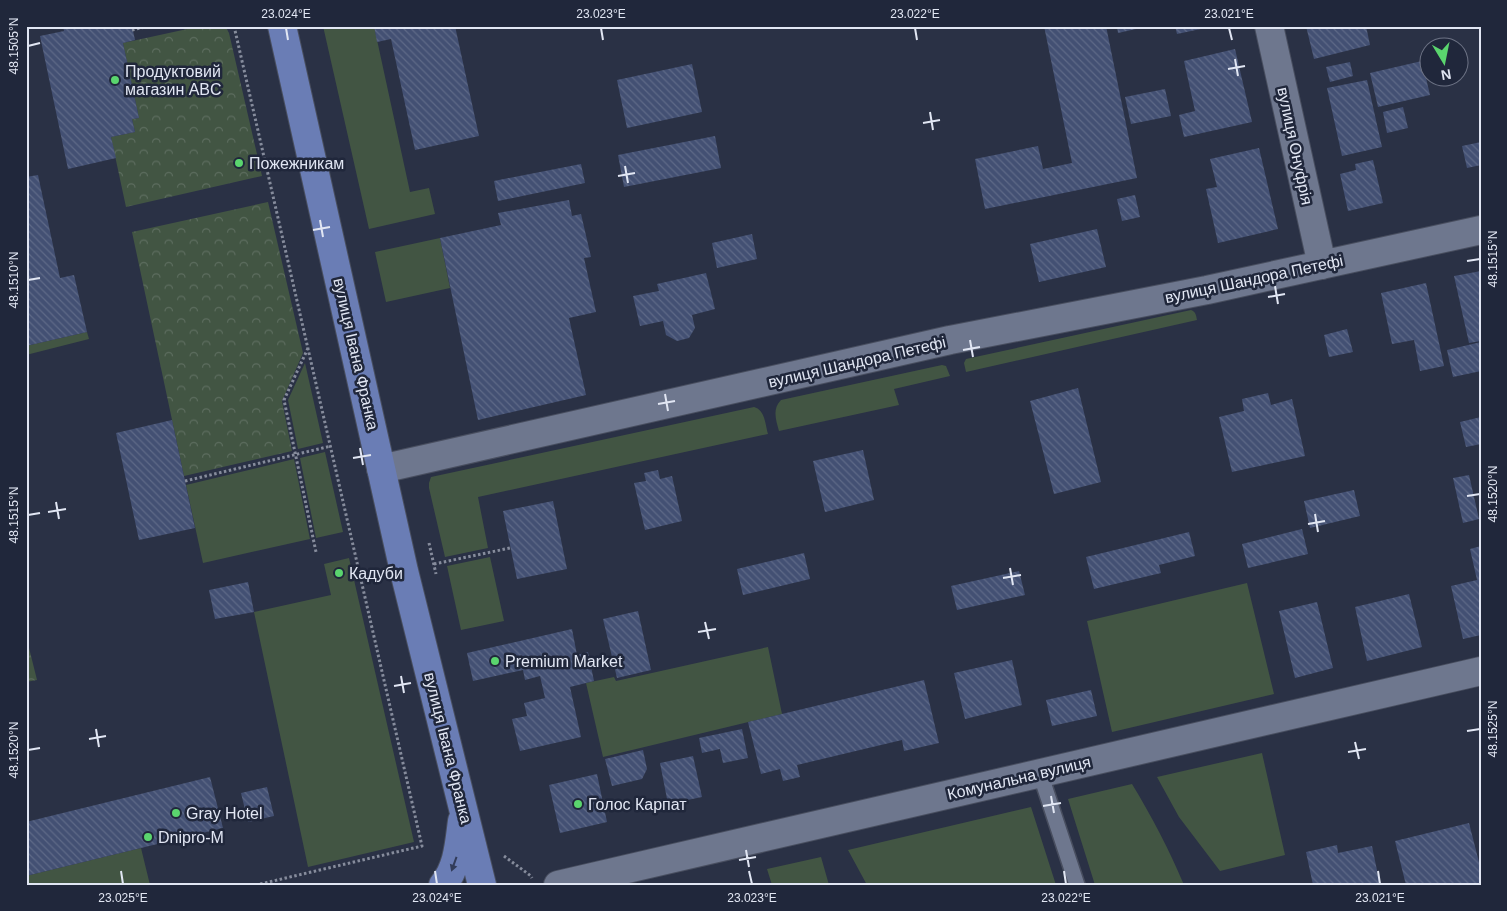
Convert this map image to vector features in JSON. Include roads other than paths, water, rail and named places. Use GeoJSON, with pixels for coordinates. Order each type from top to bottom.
{"type":"FeatureCollection","features":[{"type":"Feature","properties":{"kind":"main road","name":"вулиця Івана Франка"},"geometry":{"type":"LineString","coordinates":[[282,26],[404,571],[482,885]]}},
{"type":"Feature","properties":{"kind":"main road"},"geometry":{"type":"LineString","coordinates":[[443,885],[454,866],[463,807]]}},
{"type":"Feature","properties":{"kind":"street","name":"вулиця Онуфрія"},"geometry":{"type":"LineString","coordinates":[[1269,26],[1322,265]]}},
{"type":"Feature","properties":{"kind":"street","name":"вулиця Шандора Петефі"},"geometry":{"type":"LineString","coordinates":[[382,469],[950,340],[1207,290],[1481,230]]}},
{"type":"Feature","properties":{"kind":"street","name":"Комунальна вулиця"},"geometry":{"type":"LineString","coordinates":[[558,885],[1481,672]]}},
{"type":"Feature","properties":{"kind":"lane"},"geometry":{"type":"LineString","coordinates":[[1040,773],[1077,885]]}},
{"type":"Feature","properties":{"kind":"place","name":"Продуктовий магазин ABC"},"geometry":{"type":"Point","coordinates":[115,80]}},
{"type":"Feature","properties":{"kind":"place","name":"Пожежникам"},"geometry":{"type":"Point","coordinates":[239,163]}},
{"type":"Feature","properties":{"kind":"place","name":"Кадуби"},"geometry":{"type":"Point","coordinates":[339,573]}},
{"type":"Feature","properties":{"kind":"place","name":"Premium Market"},"geometry":{"type":"Point","coordinates":[495,661]}},
{"type":"Feature","properties":{"kind":"place","name":"Голос Карпат"},"geometry":{"type":"Point","coordinates":[578,804]}},
{"type":"Feature","properties":{"kind":"place","name":"Gray Hotel"},"geometry":{"type":"Point","coordinates":[176,813]}},
{"type":"Feature","properties":{"kind":"place","name":"Dnipro-M"},"geometry":{"type":"Point","coordinates":[148,837]}}]}
